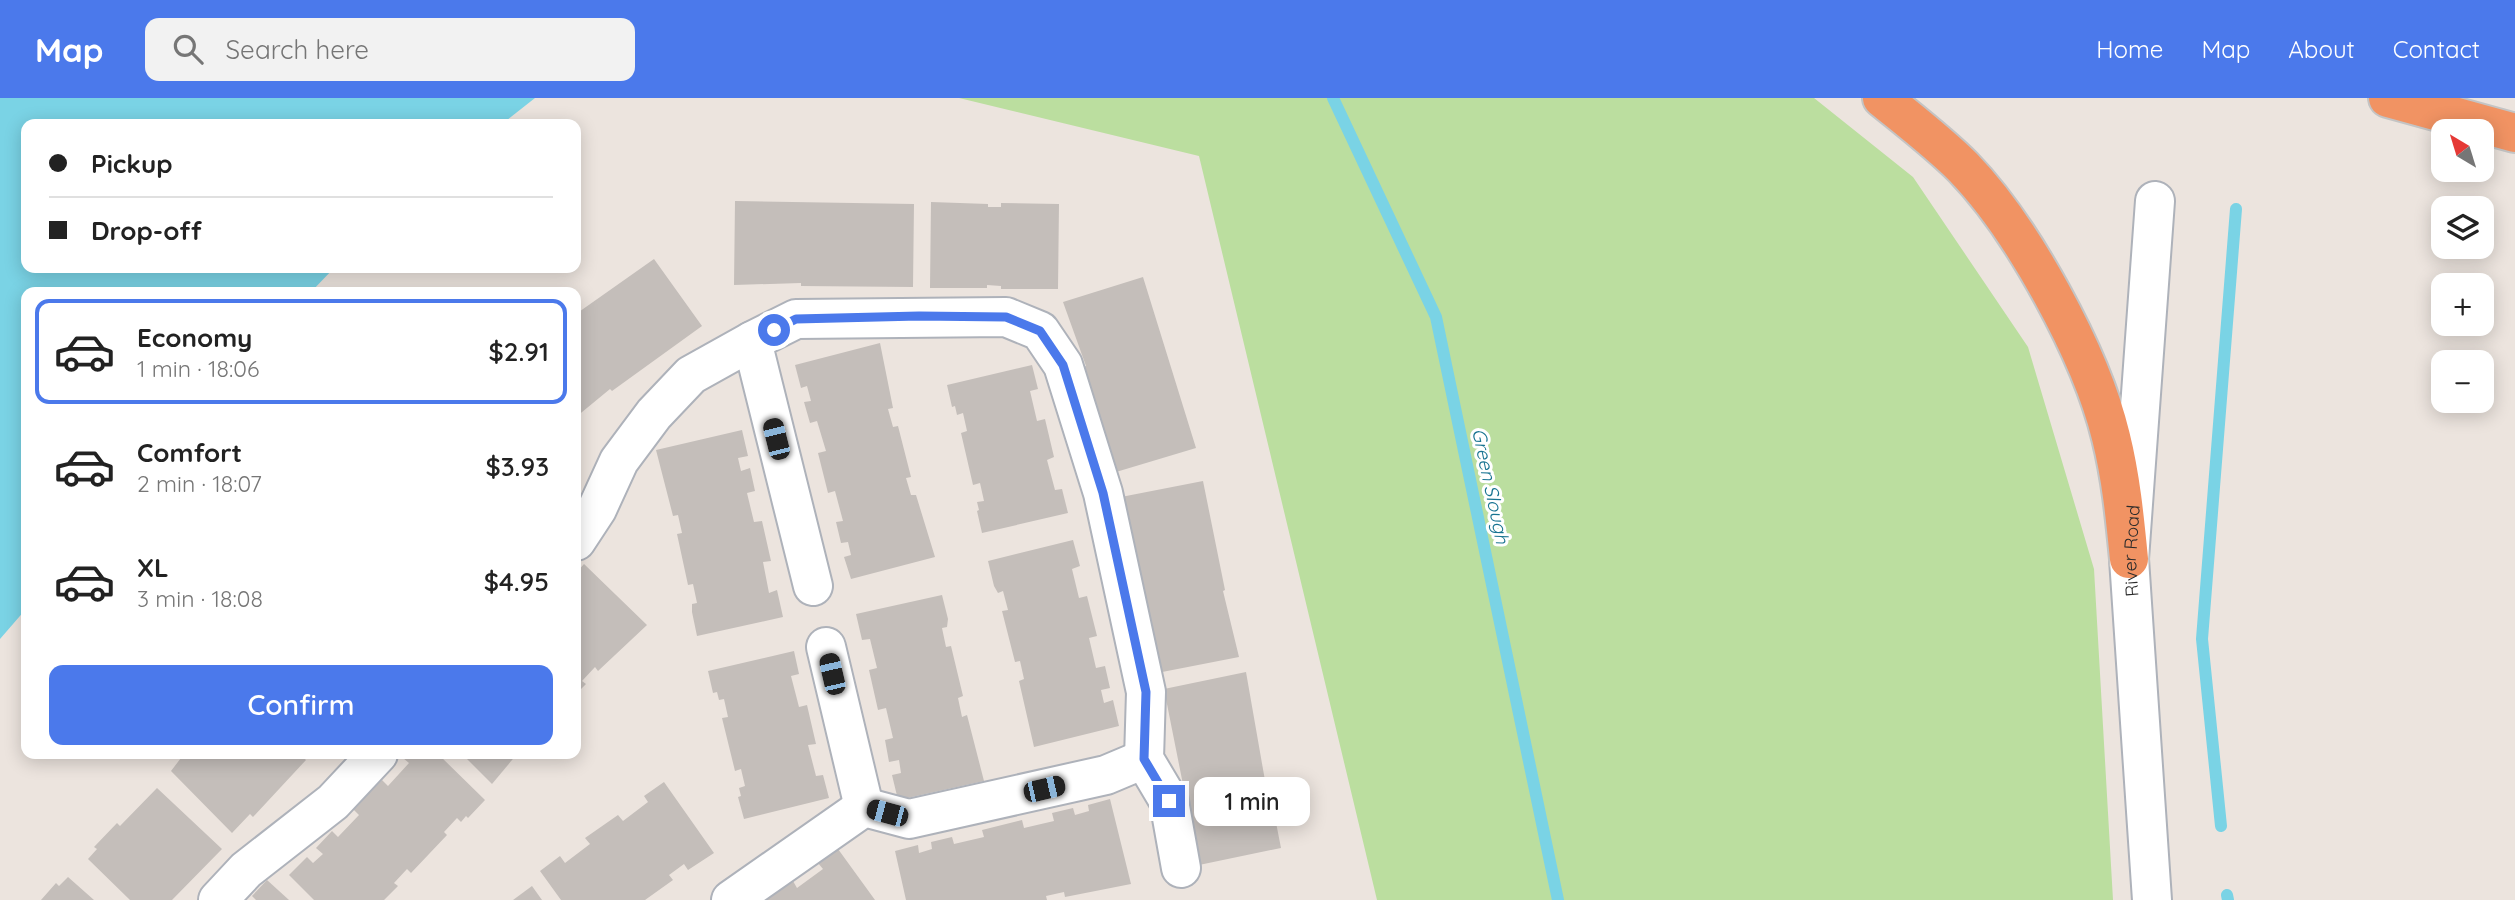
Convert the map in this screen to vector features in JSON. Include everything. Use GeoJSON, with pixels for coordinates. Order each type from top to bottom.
{"type":"FeatureCollection","features":[{"type":"Feature","properties":{"kind":"highway"},"geometry":{"type":"LineString","coordinates":[[1882,98],[1964,168],[2009,225],[2051,295],[2083,357],[2111,436],[2124,505],[2129,559]]}},
{"type":"Feature","properties":{"kind":"highway"},"geometry":{"type":"LineString","coordinates":[[2388,98],[2515,133]]}},
{"type":"Feature","properties":{"kind":"street","name":"River Road"},"geometry":{"type":"LineString","coordinates":[[2152,900],[2129,559],[2155,201]]}},
{"type":"Feature","properties":{"kind":"street"},"geometry":{"type":"LineString","coordinates":[[581,533],[597,509],[619,461],[654,414],[691,375],[796,319],[1006,317],[1040,331],[1063,365],[1103,493],[1146,692],[1144,759],[1169,801],[1181,868]]}},
{"type":"Feature","properties":{"kind":"street"},"geometry":{"type":"LineString","coordinates":[[752,341],[813,586]]}},
{"type":"Feature","properties":{"kind":"street"},"geometry":{"type":"LineString","coordinates":[[826,647],[864,807]]}},
{"type":"Feature","properties":{"kind":"street"},"geometry":{"type":"LineString","coordinates":[[218,900],[246,870],[333,802],[373,759]]}},
{"type":"Feature","properties":{"kind":"street"},"geometry":{"type":"LineString","coordinates":[[864,807],[909,819],[1105,775],[1144,759]]}},
{"type":"Feature","properties":{"kind":"street"},"geometry":{"type":"LineString","coordinates":[[732,900],[864,807]]}},
{"type":"Feature","properties":{"kind":"green space"},"geometry":{"type":"Polygon","coordinates":[[[959,98],[1814,98],[1913,177],[2028,347],[2094,569],[2113,900],[1377,900],[1199,156],[959,98]]]}},
{"type":"Feature","properties":{"kind":"water"},"geometry":{"type":"Polygon","coordinates":[[[0,98],[535,98],[508,119],[21,119],[21,273],[329,273],[316,287],[21,287],[21,615],[0,639],[0,98]]]}},
{"type":"Feature","properties":{"kind":"building"},"geometry":{"type":"Polygon","coordinates":[[[735,201],[914,204],[913,287],[801,286],[801,283],[734,285],[735,201]]]}},
{"type":"Feature","properties":{"kind":"building"},"geometry":{"type":"Polygon","coordinates":[[[931,202],[988,204],[988,207],[1001,207],[1001,203],[1059,204],[1058,289],[1001,289],[1001,286],[987,285],[987,288],[930,288],[931,202]]]}},
{"type":"Feature","properties":{"kind":"building"},"geometry":{"type":"Polygon","coordinates":[[[654,259],[702,326],[612,391],[610,389],[581,413],[581,310],[654,259]]]}},
{"type":"Feature","properties":{"kind":"building"},"geometry":{"type":"Polygon","coordinates":[[[1143,277],[1196,448],[1116,472],[1083,367],[1086,366],[1063,302],[1143,277]]]}},
{"type":"Feature","properties":{"kind":"building"},"geometry":{"type":"Polygon","coordinates":[[[880,343],[893,408],[888,409],[893,427],[898,426],[911,477],[906,478],[911,495],[916,495],[935,557],[851,579],[844,557],[851,555],[848,542],[841,543],[836,522],[843,521],[835,491],[828,493],[818,453],[826,451],[817,421],[810,423],[804,402],[811,401],[807,386],[801,388],[795,365],[880,343]]]}},
{"type":"Feature","properties":{"kind":"building"},"geometry":{"type":"Polygon","coordinates":[[[1032,365],[1038,389],[1030,391],[1037,421],[1045,419],[1054,457],[1047,460],[1055,490],[1062,489],[1068,513],[982,533],[977,511],[977,502],[984,501],[980,483],[973,485],[961,433],[967,431],[963,413],[957,415],[955,406],[952,407],[947,385],[1032,365]]]}},
{"type":"Feature","properties":{"kind":"building"},"geometry":{"type":"Polygon","coordinates":[[[742,430],[748,456],[738,458],[741,471],[750,468],[755,491],[747,493],[754,522],[762,521],[771,561],[763,562],[769,593],[777,590],[783,617],[697,636],[692,604],[697,603],[693,584],[688,585],[677,534],[682,533],[678,515],[673,516],[656,450],[742,430]]]}},
{"type":"Feature","properties":{"kind":"building"},"geometry":{"type":"Polygon","coordinates":[[[1203,481],[1225,590],[1223,591],[1239,657],[1157,673],[1121,497],[1203,481]]]}},
{"type":"Feature","properties":{"kind":"building"},"geometry":{"type":"Polygon","coordinates":[[[1073,540],[1080,566],[1072,569],[1079,598],[1087,596],[1097,636],[1089,638],[1096,668],[1105,666],[1110,688],[1101,690],[1104,703],[1113,700],[1119,726],[1034,747],[1019,681],[1024,679],[1020,661],[1015,662],[1002,611],[1008,610],[1003,591],[998,593],[994,586],[988,561],[1073,540]]]}},
{"type":"Feature","properties":{"kind":"building"},"geometry":{"type":"Polygon","coordinates":[[[584,564],[647,625],[598,671],[595,667],[582,681],[586,684],[581,689],[581,567],[584,564]]]}},
{"type":"Feature","properties":{"kind":"building"},"geometry":{"type":"Polygon","coordinates":[[[942,595],[948,619],[947,627],[942,628],[946,647],[951,646],[963,696],[958,698],[962,717],[967,715],[984,781],[898,800],[892,775],[901,773],[899,760],[889,762],[885,740],[893,738],[886,708],[878,710],[869,670],[877,668],[870,639],[862,640],[856,614],[942,595]]]}},
{"type":"Feature","properties":{"kind":"building"},"geometry":{"type":"Polygon","coordinates":[[[794,651],[799,674],[791,676],[799,707],[807,705],[816,744],[808,745],[816,776],[823,775],[829,798],[744,819],[738,797],[741,796],[739,788],[745,786],[741,769],[735,771],[722,718],[728,717],[724,699],[719,700],[717,692],[713,693],[708,671],[794,651]]]}},
{"type":"Feature","properties":{"kind":"building"},"geometry":{"type":"Polygon","coordinates":[[[1246,672],[1267,792],[1270,792],[1281,848],[1199,865],[1164,689],[1246,672]]]}},
{"type":"Feature","properties":{"kind":"building"},"geometry":{"type":"Polygon","coordinates":[[[180,759],[306,760],[253,817],[250,814],[232,833],[171,771],[180,759]]]}},
{"type":"Feature","properties":{"kind":"building"},"geometry":{"type":"Polygon","coordinates":[[[404,759],[443,759],[485,800],[468,818],[466,816],[461,822],[457,818],[444,832],[447,835],[411,873],[407,869],[394,883],[398,886],[384,900],[314,900],[289,875],[307,857],[313,863],[323,854],[316,848],[332,831],[338,837],[359,815],[353,809],[382,780],[388,786],[409,763],[404,759]]]}},
{"type":"Feature","properties":{"kind":"building"},"geometry":{"type":"Polygon","coordinates":[[[467,759],[513,759],[492,784],[467,759]]]}},
{"type":"Feature","properties":{"kind":"building"},"geometry":{"type":"Polygon","coordinates":[[[664,782],[714,853],[688,870],[684,864],[669,875],[673,880],[645,900],[561,900],[540,871],[560,856],[565,863],[590,844],[585,838],[618,815],[623,821],[648,802],[644,796],[664,782]]]}},
{"type":"Feature","properties":{"kind":"building"},"geometry":{"type":"Polygon","coordinates":[[[157,788],[222,849],[172,900],[130,900],[88,859],[97,849],[94,847],[117,823],[120,826],[157,788]]]}},
{"type":"Feature","properties":{"kind":"building"},"geometry":{"type":"Polygon","coordinates":[[[1110,799],[1131,884],[1065,897],[1064,892],[1046,896],[1047,900],[906,900],[895,851],[918,845],[919,853],[932,849],[931,842],[952,837],[954,844],[984,837],[982,830],[1022,820],[1024,828],[1054,821],[1052,813],[1073,808],[1075,815],[1089,811],[1088,805],[1110,799]]]}},
{"type":"Feature","properties":{"kind":"building"},"geometry":{"type":"Polygon","coordinates":[[[838,849],[875,900],[766,900],[793,881],[797,888],[823,869],[818,863],[838,849]]]}},
{"type":"Feature","properties":{"kind":"building"},"geometry":{"type":"Polygon","coordinates":[[[68,877],[94,900],[41,900],[56,883],[59,886],[68,877]]]}},
{"type":"Feature","properties":{"kind":"building"},"geometry":{"type":"Polygon","coordinates":[[[267,880],[289,900],[256,900],[252,896],[267,880]]]}},
{"type":"Feature","properties":{"kind":"building"},"geometry":{"type":"Polygon","coordinates":[[[532,886],[542,900],[513,900],[532,886]]]}},
{"type":"Feature","properties":{"kind":"waterway","name":"Green Slough"},"geometry":{"type":"LineString","coordinates":[[1333,98],[1436,317],[1558,900]]}},
{"type":"Feature","properties":{"kind":"waterway"},"geometry":{"type":"LineString","coordinates":[[2221,826],[2202,639],[2236,209]]}},
{"type":"Feature","properties":{"kind":"waterway"},"geometry":{"type":"LineString","coordinates":[[2227,895],[2228,900]]}},
{"type":"Feature","properties":{"kind":"route"},"geometry":{"type":"LineString","coordinates":[[774,330],[796,319],[919,316],[1006,317],[1040,331],[1063,365],[1103,493],[1146,692],[1144,759],[1169,801]]}}]}
